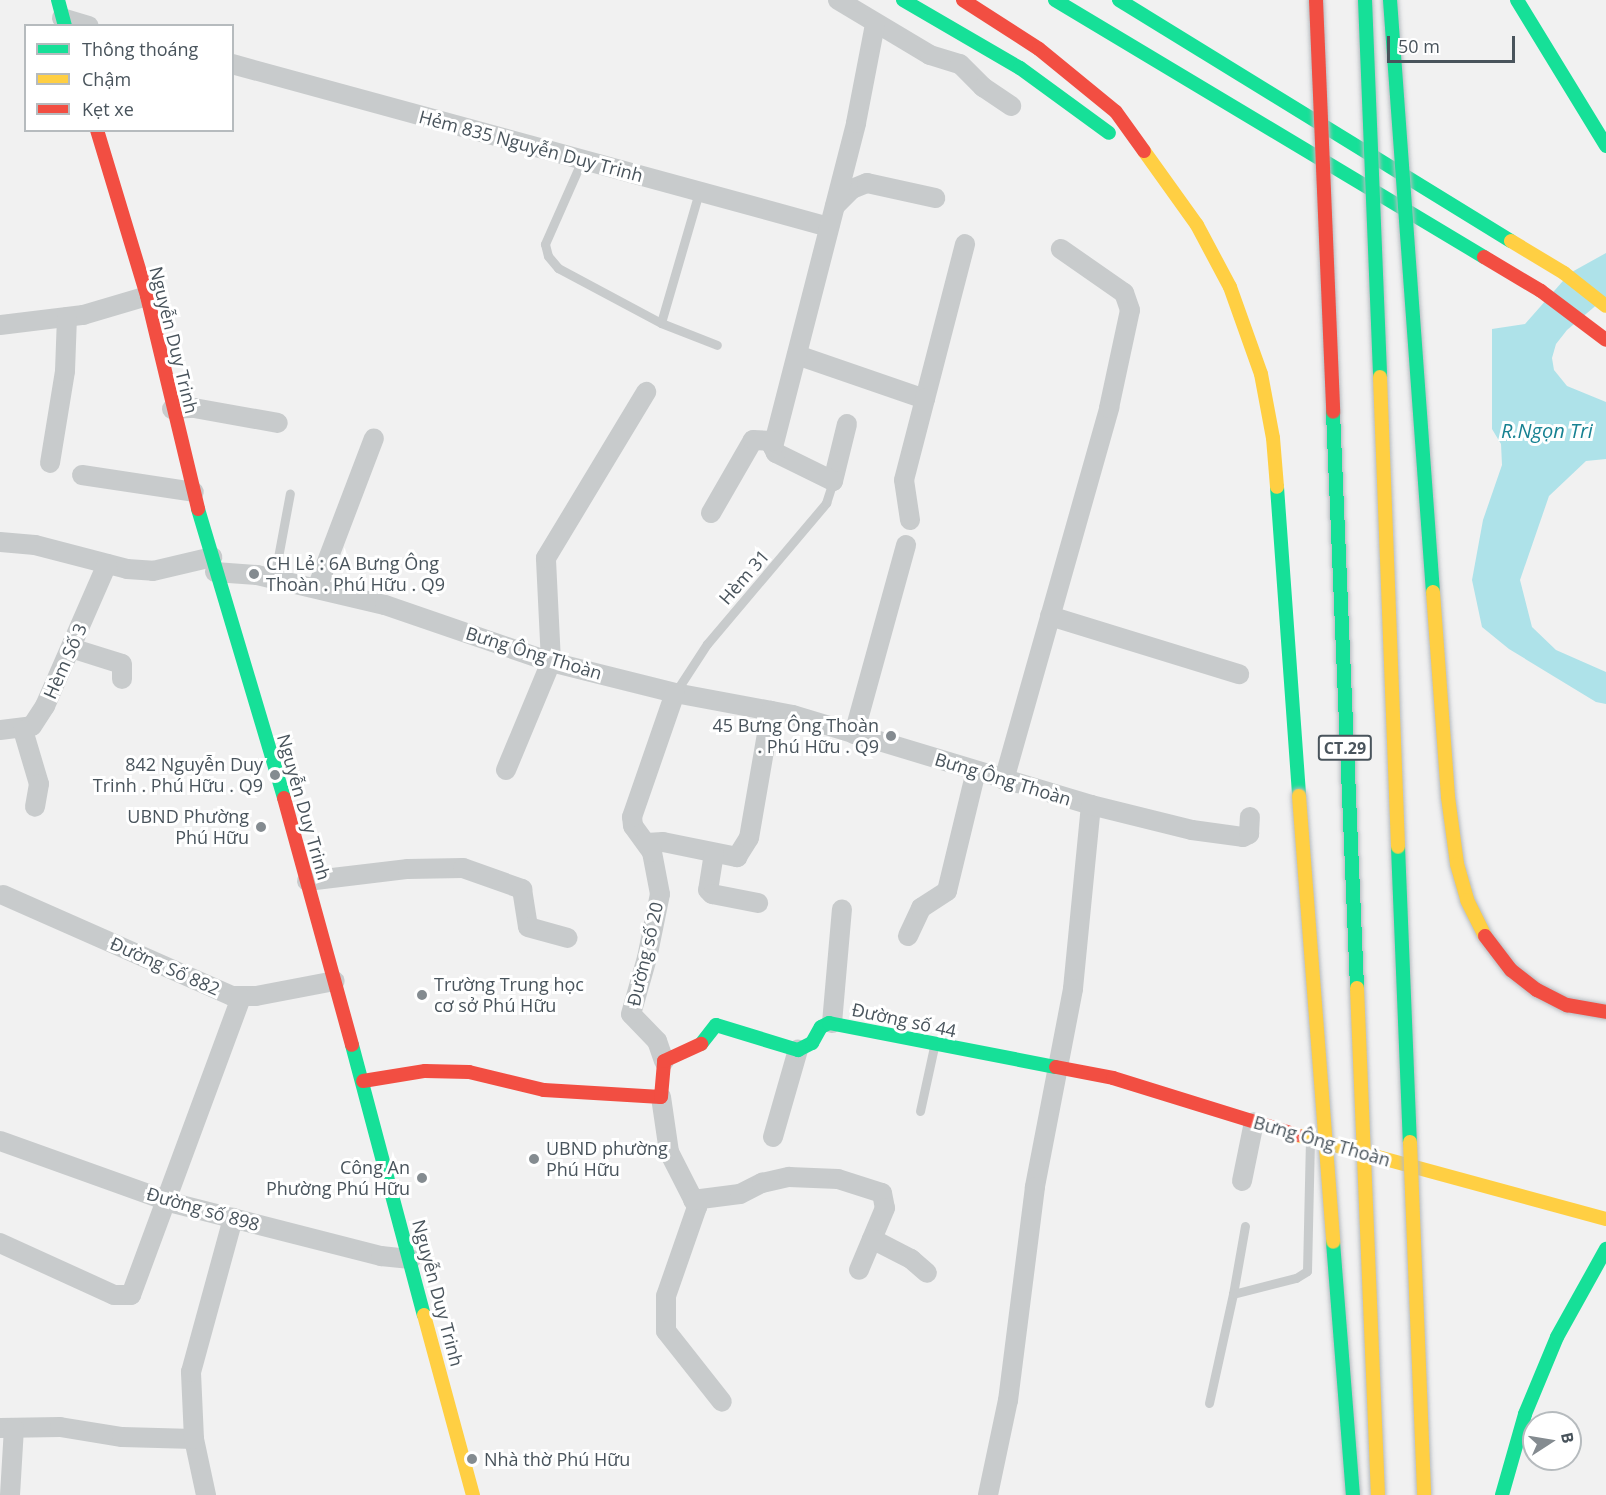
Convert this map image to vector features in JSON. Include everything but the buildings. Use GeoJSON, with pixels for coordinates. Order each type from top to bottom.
{"type":"FeatureCollection","features":[{"type":"Feature","properties":{"kind":"main road"},"geometry":{"type":"LineString","coordinates":[[903,0],[1020,68],[1147,159]]}},
{"type":"Feature","properties":{"kind":"main road"},"geometry":{"type":"LineString","coordinates":[[963,0],[1039,49],[1103,98],[1131,131],[1147,159],[1197,225],[1230,286],[1261,374],[1273,438],[1353,1495]]}},
{"type":"Feature","properties":{"kind":"main road"},"geometry":{"type":"LineString","coordinates":[[1055,0],[1540,291],[1606,340]]}},
{"type":"Feature","properties":{"kind":"main road"},"geometry":{"type":"LineString","coordinates":[[1119,0],[1564,273],[1606,306]]}},
{"type":"Feature","properties":{"kind":"main road","name":"CT.29"},"geometry":{"type":"LineString","coordinates":[[1316,0],[1378,1495]]}},
{"type":"Feature","properties":{"kind":"main road","name":"CT.29"},"geometry":{"type":"LineString","coordinates":[[1365,0],[1424,1495]]}},
{"type":"Feature","properties":{"kind":"main road"},"geometry":{"type":"LineString","coordinates":[[1390,0],[1448,796],[1457,864],[1467,900],[1486,938],[1511,970],[1537,990],[1567,1005],[1606,1012]]}},
{"type":"Feature","properties":{"kind":"main road"},"geometry":{"type":"LineString","coordinates":[[1517,0],[1606,146]]}},
{"type":"Feature","properties":{"kind":"main road","name":"Nguyễn Duy Trinh"},"geometry":{"type":"LineString","coordinates":[[98,132],[147,296],[172,409],[214,565],[363,1081],[472,1495]]}},
{"type":"Feature","properties":{"kind":"main road","name":"Đường số 44"},"geometry":{"type":"LineString","coordinates":[[798,1050],[812,1043],[821,1027],[832,1023],[935,1045],[1059,1067]]}},
{"type":"Feature","properties":{"kind":"main road"},"geometry":{"type":"LineString","coordinates":[[363,1081],[425,1071],[469,1072],[544,1090],[661,1097],[664,1061],[699,1047],[711,1028],[721,1024],[798,1050]]}},
{"type":"Feature","properties":{"kind":"main road","name":"Bưng Ông Thoàn"},"geometry":{"type":"LineString","coordinates":[[1059,1067],[1113,1078],[1310,1139],[1606,1219]]}},
{"type":"Feature","properties":{"kind":"main road"},"geometry":{"type":"LineString","coordinates":[[1502,1495],[1525,1414],[1552,1348],[1606,1249]]}},
{"type":"Feature","properties":{"kind":"street"},"geometry":{"type":"LineString","coordinates":[[838,0],[930,55],[960,64],[983,87],[1011,106]]}},
{"type":"Feature","properties":{"kind":"street"},"geometry":{"type":"LineString","coordinates":[[62,15],[84,24]]}},
{"type":"Feature","properties":{"kind":"street"},"geometry":{"type":"LineString","coordinates":[[847,424],[833,481],[776,453],[773,441],[856,123],[875,24]]}},
{"type":"Feature","properties":{"kind":"street","name":"Hẻm 835 Nguyễn Duy Trinh"},"geometry":{"type":"LineString","coordinates":[[234,65],[829,227]]}},
{"type":"Feature","properties":{"kind":"street"},"geometry":{"type":"LineString","coordinates":[[835,206],[852,189],[867,183],[935,198]]}},
{"type":"Feature","properties":{"kind":"street"},"geometry":{"type":"LineString","coordinates":[[910,520],[904,480],[965,244]]}},
{"type":"Feature","properties":{"kind":"street"},"geometry":{"type":"LineString","coordinates":[[1004,780],[1109,408],[1130,310],[1124,293],[1061,249]]}},
{"type":"Feature","properties":{"kind":"street"},"geometry":{"type":"LineString","coordinates":[[0,325],[67,316],[147,296]]}},
{"type":"Feature","properties":{"kind":"street"},"geometry":{"type":"LineString","coordinates":[[50,463],[65,370],[67,316]]}},
{"type":"Feature","properties":{"kind":"street"},"geometry":{"type":"LineString","coordinates":[[797,355],[925,399]]}},
{"type":"Feature","properties":{"kind":"street"},"geometry":{"type":"LineString","coordinates":[[506,770],[551,662],[546,558],[646,392]]}},
{"type":"Feature","properties":{"kind":"street"},"geometry":{"type":"LineString","coordinates":[[172,409],[194,408],[278,423]]}},
{"type":"Feature","properties":{"kind":"street"},"geometry":{"type":"LineString","coordinates":[[317,588],[374,438]]}},
{"type":"Feature","properties":{"kind":"street"},"geometry":{"type":"LineString","coordinates":[[711,513],[753,440],[773,441]]}},
{"type":"Feature","properties":{"kind":"street"},"geometry":{"type":"LineString","coordinates":[[82,475],[194,492]]}},
{"type":"Feature","properties":{"kind":"street"},"geometry":{"type":"LineString","coordinates":[[0,542],[35,545],[107,564],[153,571],[214,565]]}},
{"type":"Feature","properties":{"kind":"street"},"geometry":{"type":"LineString","coordinates":[[854,734],[906,545]]}},
{"type":"Feature","properties":{"kind":"street","name":"Hèm Số 3"},"geometry":{"type":"LineString","coordinates":[[22,730],[32,726],[45,706],[107,564]]}},
{"type":"Feature","properties":{"kind":"street","name":"Bưng Ông Thoàn"},"geometry":{"type":"LineString","coordinates":[[214,565],[385,604],[551,662],[675,693],[771,711],[1091,806],[1073,988],[1059,1067]]}},
{"type":"Feature","properties":{"kind":"street"},"geometry":{"type":"LineString","coordinates":[[1050,616],[1239,674]]}},
{"type":"Feature","properties":{"kind":"street"},"geometry":{"type":"LineString","coordinates":[[71,648],[122,664],[122,679]]}},
{"type":"Feature","properties":{"kind":"street","name":"Đường số 20"},"geometry":{"type":"LineString","coordinates":[[664,1061],[657,1041],[631,1014],[647,958],[660,894],[656,860],[633,826],[632,809],[675,693]]}},
{"type":"Feature","properties":{"kind":"street"},"geometry":{"type":"LineString","coordinates":[[646,843],[663,842],[737,856],[749,838],[771,711]]}},
{"type":"Feature","properties":{"kind":"street"},"geometry":{"type":"LineString","coordinates":[[0,730],[22,730],[39,784],[35,807]]}},
{"type":"Feature","properties":{"kind":"street"},"geometry":{"type":"LineString","coordinates":[[908,936],[921,908],[947,891],[976,771]]}},
{"type":"Feature","properties":{"kind":"street"},"geometry":{"type":"LineString","coordinates":[[1091,806],[1192,830],[1243,837],[1249,834],[1250,817]]}},
{"type":"Feature","properties":{"kind":"street"},"geometry":{"type":"LineString","coordinates":[[714,853],[708,890],[712,894],[758,903]]}},
{"type":"Feature","properties":{"kind":"street"},"geometry":{"type":"LineString","coordinates":[[307,881],[408,869],[463,868],[522,889],[528,927],[568,938]]}},
{"type":"Feature","properties":{"kind":"street","name":"Đường Số 882"},"geometry":{"type":"LineString","coordinates":[[1,896],[241,998],[335,981]]}},
{"type":"Feature","properties":{"kind":"street"},"geometry":{"type":"LineString","coordinates":[[832,1023],[842,909]]}},
{"type":"Feature","properties":{"kind":"street"},"geometry":{"type":"LineString","coordinates":[[0,1243],[122,1297],[130,1294],[163,1200],[241,998]]}},
{"type":"Feature","properties":{"kind":"street"},"geometry":{"type":"LineString","coordinates":[[773,1137],[798,1050]]}},
{"type":"Feature","properties":{"kind":"street"},"geometry":{"type":"LineString","coordinates":[[988,1495],[1008,1400],[1035,1187],[1059,1067]]}},
{"type":"Feature","properties":{"kind":"street"},"geometry":{"type":"LineString","coordinates":[[661,1097],[669,1152],[693,1200],[697,1216],[666,1296],[666,1331],[722,1402]]}},
{"type":"Feature","properties":{"kind":"street"},"geometry":{"type":"LineString","coordinates":[[1242,1180],[1254,1122]]}},
{"type":"Feature","properties":{"kind":"street","name":"Đường số 898"},"geometry":{"type":"LineString","coordinates":[[0,1141],[163,1200],[381,1256],[411,1259]]}},
{"type":"Feature","properties":{"kind":"street"},"geometry":{"type":"LineString","coordinates":[[693,1200],[740,1194],[775,1179],[838,1179],[884,1197],[885,1208],[859,1270]]}},
{"type":"Feature","properties":{"kind":"street"},"geometry":{"type":"LineString","coordinates":[[206,1495],[194,1438],[191,1372],[233,1218]]}},
{"type":"Feature","properties":{"kind":"street"},"geometry":{"type":"LineString","coordinates":[[872,1239],[911,1259],[927,1273]]}},
{"type":"Feature","properties":{"kind":"street"},"geometry":{"type":"LineString","coordinates":[[10,1495],[7,1428],[60,1427],[122,1437],[194,1438]]}},
{"type":"Feature","properties":{"kind":"lane"},"geometry":{"type":"LineString","coordinates":[[582,160],[545,244],[548,256],[558,268],[661,322],[717,345]]}},
{"type":"Feature","properties":{"kind":"lane"},"geometry":{"type":"LineString","coordinates":[[661,322],[699,192]]}},
{"type":"Feature","properties":{"kind":"lane","name":"Hèm 31"},"geometry":{"type":"LineString","coordinates":[[675,693],[707,644],[826,503],[833,481]]}},
{"type":"Feature","properties":{"kind":"lane"},"geometry":{"type":"LineString","coordinates":[[274,579],[290,493]]}},
{"type":"Feature","properties":{"kind":"lane"},"geometry":{"type":"LineString","coordinates":[[920,1111],[935,1045]]}},
{"type":"Feature","properties":{"kind":"lane"},"geometry":{"type":"LineString","coordinates":[[1233,1294],[1296,1278],[1307,1271],[1310,1139]]}},
{"type":"Feature","properties":{"kind":"lane"},"geometry":{"type":"LineString","coordinates":[[1209,1403],[1245,1226]]}},
{"type":"Feature","properties":{"kind":"water","name":"R.Ngọn Tri"},"geometry":{"type":"Polygon","coordinates":[[[1606,253],[1606,297],[1567,330],[1556,344],[1552,358],[1554,370],[1567,386],[1606,402],[1606,459],[1586,461],[1549,496],[1520,580],[1532,627],[1556,650],[1606,672],[1606,704],[1596,702],[1509,649],[1482,627],[1472,580],[1483,520],[1502,465],[1501,444],[1492,429],[1492,329],[1525,324],[1570,273],[1606,253]]]}},
{"type":"Feature","properties":{"kind":"traffic: fast"},"geometry":{"type":"LineString","coordinates":[[58,0],[64,24]]}},
{"type":"Feature","properties":{"kind":"traffic: fast"},"geometry":{"type":"LineString","coordinates":[[903,0],[1020,68],[1109,133]]}},
{"type":"Feature","properties":{"kind":"traffic: fast"},"geometry":{"type":"LineString","coordinates":[[1055,0],[1484,257]]}},
{"type":"Feature","properties":{"kind":"traffic: fast"},"geometry":{"type":"LineString","coordinates":[[1119,0],[1511,241]]}},
{"type":"Feature","properties":{"kind":"traffic: fast"},"geometry":{"type":"LineString","coordinates":[[1365,0],[1380,377]]}},
{"type":"Feature","properties":{"kind":"traffic: fast"},"geometry":{"type":"LineString","coordinates":[[1390,0],[1433,592]]}},
{"type":"Feature","properties":{"kind":"traffic: fast"},"geometry":{"type":"LineString","coordinates":[[1517,0],[1606,146]]}},
{"type":"Feature","properties":{"kind":"traffic: fast"},"geometry":{"type":"LineString","coordinates":[[1333,412],[1357,988]]}},
{"type":"Feature","properties":{"kind":"traffic: fast"},"geometry":{"type":"LineString","coordinates":[[1277,487],[1299,796]]}},
{"type":"Feature","properties":{"kind":"traffic: fast"},"geometry":{"type":"LineString","coordinates":[[198,509],[284,798]]}},
{"type":"Feature","properties":{"kind":"traffic: fast"},"geometry":{"type":"LineString","coordinates":[[1398,847],[1410,1142]]}},
{"type":"Feature","properties":{"kind":"traffic: fast"},"geometry":{"type":"LineString","coordinates":[[701,1044],[716,1025],[798,1050],[812,1043],[821,1027],[829,1023],[1056,1067]]}},
{"type":"Feature","properties":{"kind":"traffic: fast"},"geometry":{"type":"LineString","coordinates":[[352,1045],[424,1315]]}},
{"type":"Feature","properties":{"kind":"traffic: fast"},"geometry":{"type":"LineString","coordinates":[[1333,1242],[1353,1495]]}},
{"type":"Feature","properties":{"kind":"traffic: fast"},"geometry":{"type":"LineString","coordinates":[[1502,1495],[1525,1414],[1557,1337],[1606,1249]]}},
{"type":"Feature","properties":{"kind":"traffic: slow"},"geometry":{"type":"LineString","coordinates":[[1144,151],[1197,225],[1230,287],[1261,374],[1273,438],[1277,487]]}},
{"type":"Feature","properties":{"kind":"traffic: slow"},"geometry":{"type":"LineString","coordinates":[[1511,241],[1564,273],[1606,306]]}},
{"type":"Feature","properties":{"kind":"traffic: slow"},"geometry":{"type":"LineString","coordinates":[[1380,377],[1398,847]]}},
{"type":"Feature","properties":{"kind":"traffic: slow"},"geometry":{"type":"LineString","coordinates":[[1433,592],[1448,797],[1457,864],[1467,900],[1485,936]]}},
{"type":"Feature","properties":{"kind":"traffic: slow"},"geometry":{"type":"LineString","coordinates":[[1299,796],[1333,1242]]}},
{"type":"Feature","properties":{"kind":"traffic: slow"},"geometry":{"type":"LineString","coordinates":[[1357,988],[1378,1495]]}},
{"type":"Feature","properties":{"kind":"traffic: slow"},"geometry":{"type":"LineString","coordinates":[[1297,1135],[1606,1219]]}},
{"type":"Feature","properties":{"kind":"traffic: slow"},"geometry":{"type":"LineString","coordinates":[[1410,1142],[1424,1495]]}},
{"type":"Feature","properties":{"kind":"traffic: slow"},"geometry":{"type":"LineString","coordinates":[[424,1315],[473,1495]]}},
{"type":"Feature","properties":{"kind":"traffic: jam"},"geometry":{"type":"LineString","coordinates":[[963,0],[1039,49],[1116,112],[1144,151]]}},
{"type":"Feature","properties":{"kind":"traffic: jam"},"geometry":{"type":"LineString","coordinates":[[1316,0],[1333,412]]}},
{"type":"Feature","properties":{"kind":"traffic: jam"},"geometry":{"type":"LineString","coordinates":[[98,132],[147,296],[198,509]]}},
{"type":"Feature","properties":{"kind":"traffic: jam"},"geometry":{"type":"LineString","coordinates":[[1484,257],[1541,291],[1606,340]]}},
{"type":"Feature","properties":{"kind":"traffic: jam"},"geometry":{"type":"LineString","coordinates":[[284,798],[352,1045]]}},
{"type":"Feature","properties":{"kind":"traffic: jam"},"geometry":{"type":"LineString","coordinates":[[1485,936],[1511,970],[1537,990],[1567,1005],[1606,1012]]}},
{"type":"Feature","properties":{"kind":"traffic: jam"},"geometry":{"type":"LineString","coordinates":[[363,1081],[425,1071],[469,1072],[544,1090],[661,1097],[664,1061],[701,1044]]}},
{"type":"Feature","properties":{"kind":"traffic: jam"},"geometry":{"type":"LineString","coordinates":[[1056,1067],[1113,1078],[1297,1135]]}},
{"type":"Feature","properties":{"kind":"place","name":"CH Lẻ : 6A Bưng Ông Thoàn . Phú Hữu . Q9"},"geometry":{"type":"Point","coordinates":[254,574]}},
{"type":"Feature","properties":{"kind":"place","name":"45 Bưng Ông Thoàn . Phú Hữu . Q9"},"geometry":{"type":"Point","coordinates":[891,736]}},
{"type":"Feature","properties":{"kind":"place","name":"842 Nguyễn Duy Trinh . Phú Hữu . Q9"},"geometry":{"type":"Point","coordinates":[275,775]}},
{"type":"Feature","properties":{"kind":"place","name":"UBND Phường Phú Hữu"},"geometry":{"type":"Point","coordinates":[261,827]}},
{"type":"Feature","properties":{"kind":"place","name":"Trường Trung học cơ sở Phú Hữu"},"geometry":{"type":"Point","coordinates":[422,995]}},
{"type":"Feature","properties":{"kind":"place","name":"UBND phường Phú Hữu"},"geometry":{"type":"Point","coordinates":[534,1159]}},
{"type":"Feature","properties":{"kind":"place","name":"Công An Phường Phú Hữu"},"geometry":{"type":"Point","coordinates":[422,1178]}},
{"type":"Feature","properties":{"kind":"place","name":"Nhà thờ Phú Hữu"},"geometry":{"type":"Point","coordinates":[472,1459]}}]}
